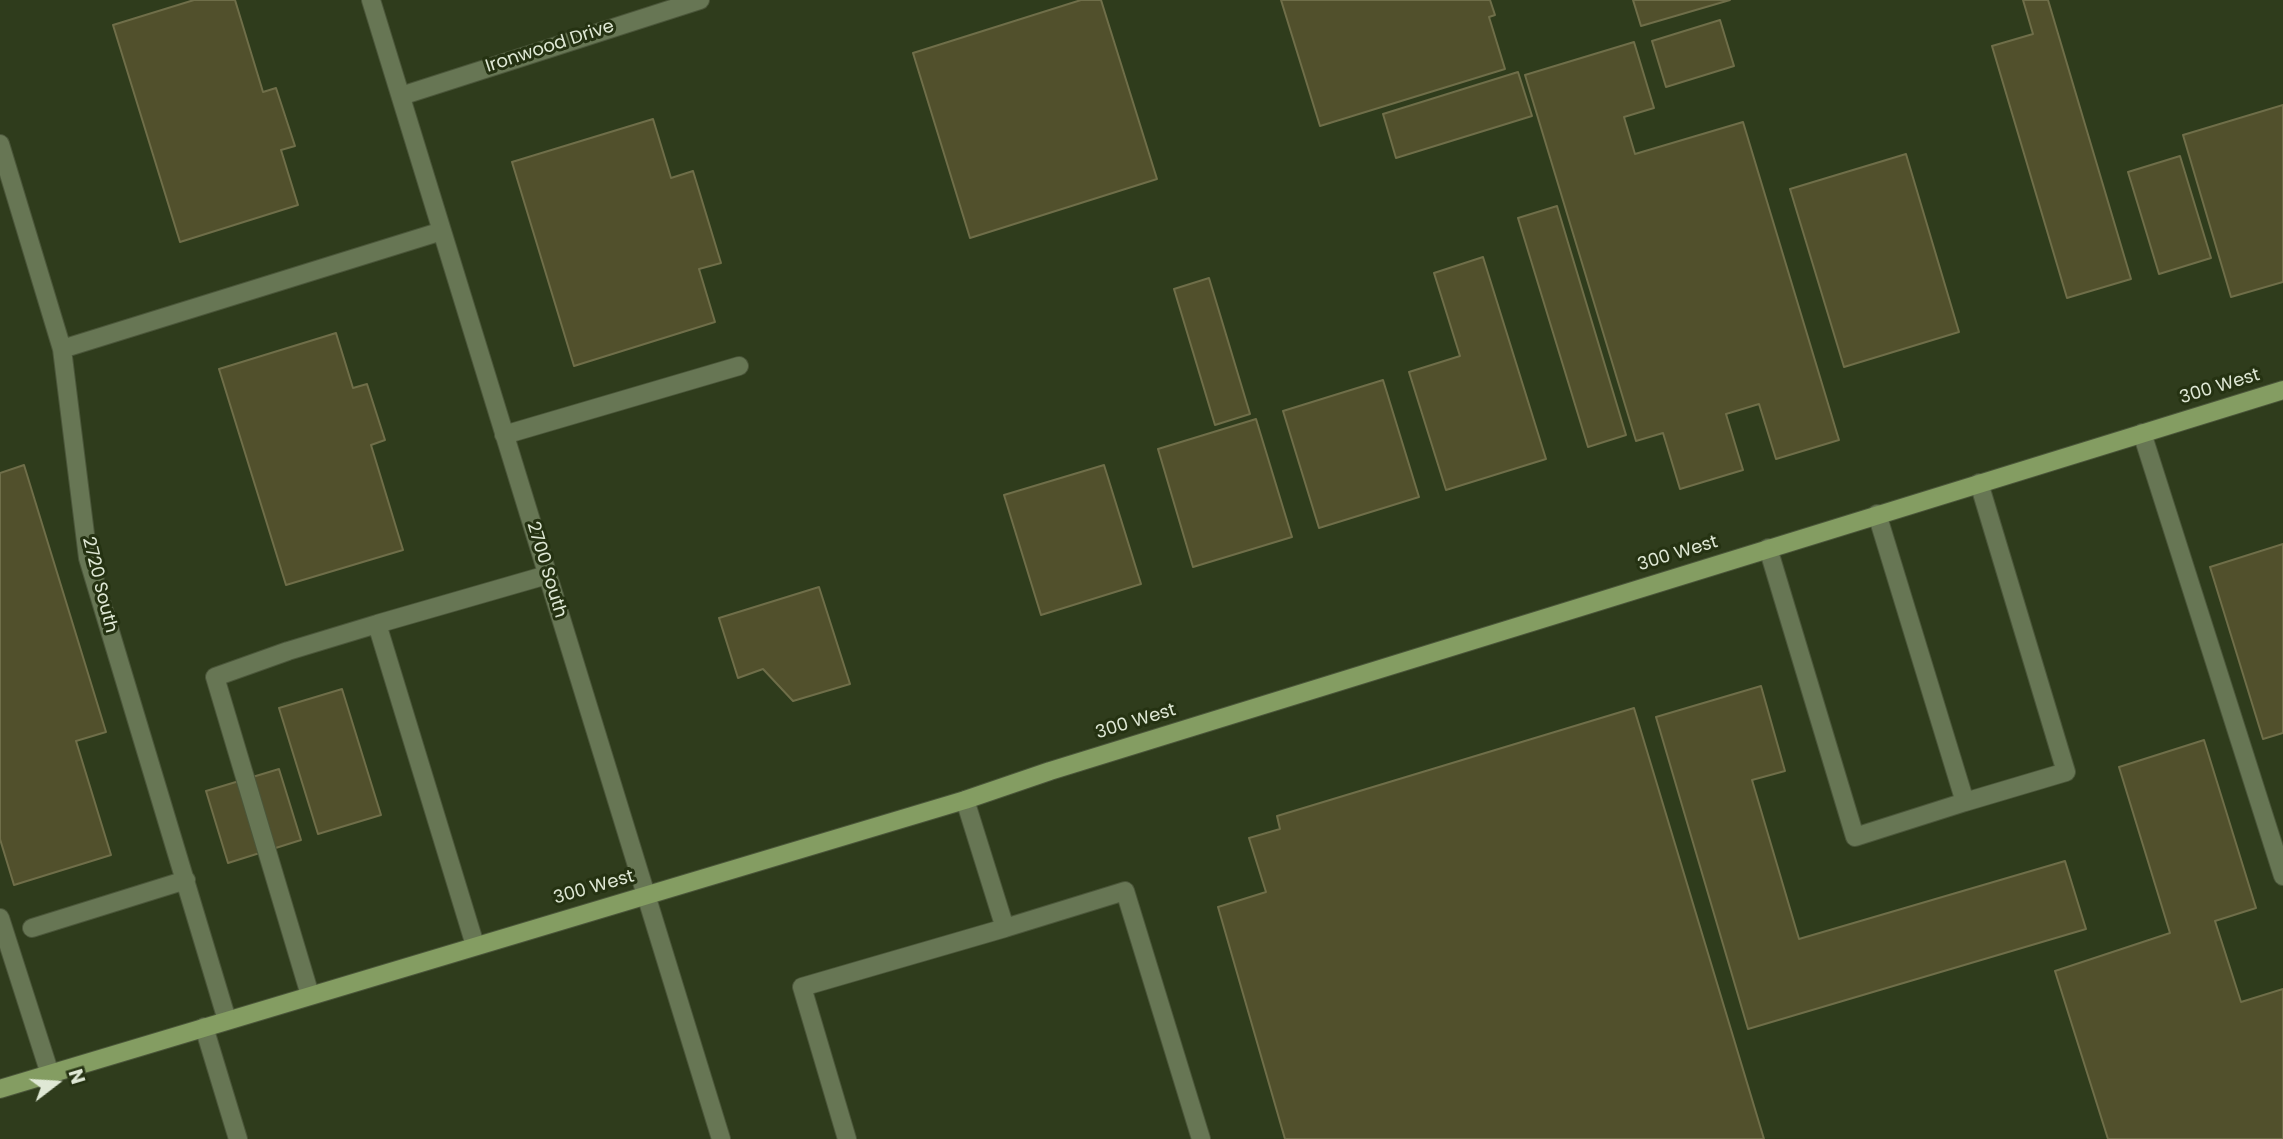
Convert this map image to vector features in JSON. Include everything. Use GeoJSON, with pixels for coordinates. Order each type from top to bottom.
{"type":"FeatureCollection","features":[{"type":"Feature","properties":{"kind":"main road","name":"300 West"},"geometry":{"type":"LineString","coordinates":[[0,1089],[965,800],[1050,771],[2283,390]]}},
{"type":"Feature","properties":{"kind":"street","name":"2700 South"},"geometry":{"type":"LineString","coordinates":[[372,0],[721,1139]]}},
{"type":"Feature","properties":{"kind":"street","name":"Ironwood Drive"},"geometry":{"type":"LineString","coordinates":[[401,96],[700,0]]}},
{"type":"Feature","properties":{"kind":"street","name":"2720 South"},"geometry":{"type":"LineString","coordinates":[[0,144],[62,349],[88,558],[227,1020]]}},
{"type":"Feature","properties":{"kind":"street"},"geometry":{"type":"LineString","coordinates":[[62,349],[442,231]]}},
{"type":"Feature","properties":{"kind":"street"},"geometry":{"type":"LineString","coordinates":[[505,435],[740,366]]}},
{"type":"Feature","properties":{"kind":"street"},"geometry":{"type":"LineString","coordinates":[[2142,433],[2283,876]]}},
{"type":"Feature","properties":{"kind":"street"},"geometry":{"type":"LineString","coordinates":[[1768,548],[1855,837],[2066,772],[1979,483]]}},
{"type":"Feature","properties":{"kind":"street"},"geometry":{"type":"LineString","coordinates":[[1877,514],[1965,803]]}},
{"type":"Feature","properties":{"kind":"street"},"geometry":{"type":"LineString","coordinates":[[310,995],[215,677],[288,651],[547,575]]}},
{"type":"Feature","properties":{"kind":"street"},"geometry":{"type":"LineString","coordinates":[[377,624],[475,945]]}},
{"type":"Feature","properties":{"kind":"street"},"geometry":{"type":"LineString","coordinates":[[965,800],[1004,928]]}},
{"type":"Feature","properties":{"kind":"street"},"geometry":{"type":"LineString","coordinates":[[32,928],[186,880]]}},
{"type":"Feature","properties":{"kind":"street"},"geometry":{"type":"LineString","coordinates":[[847,1139],[802,987],[1125,891],[1201,1139]]}},
{"type":"Feature","properties":{"kind":"street"},"geometry":{"type":"LineString","coordinates":[[0,918],[7,965],[50,1074]]}},
{"type":"Feature","properties":{"kind":"street"},"geometry":{"type":"LineString","coordinates":[[204,1027],[238,1139]]}},
{"type":"Feature","properties":{"kind":"building"},"geometry":{"type":"Polygon","coordinates":[[[194,0],[235,0],[263,92],[276,88],[295,146],[281,150],[298,205],[180,242],[113,25],[194,0]]]}},
{"type":"Feature","properties":{"kind":"building"},"geometry":{"type":"Polygon","coordinates":[[[1081,0],[1101,0],[1157,179],[970,238],[913,53],[1081,0]]]}},
{"type":"Feature","properties":{"kind":"building"},"geometry":{"type":"Polygon","coordinates":[[[1281,0],[1490,0],[1495,15],[1489,17],[1505,69],[1320,126],[1281,0]]]}},
{"type":"Feature","properties":{"kind":"building"},"geometry":{"type":"Polygon","coordinates":[[[1633,0],[1730,0],[1641,26],[1633,0]]]}},
{"type":"Feature","properties":{"kind":"building"},"geometry":{"type":"Polygon","coordinates":[[[2023,0],[2048,0],[2131,279],[2067,298],[1992,46],[2033,34],[2023,0]]]}},
{"type":"Feature","properties":{"kind":"building"},"geometry":{"type":"Polygon","coordinates":[[[1720,20],[1734,66],[1666,87],[1652,41],[1720,20]]]}},
{"type":"Feature","properties":{"kind":"building"},"geometry":{"type":"Polygon","coordinates":[[[1634,42],[1654,108],[1624,117],[1635,154],[1743,122],[1839,440],[1776,459],[1759,404],[1726,414],[1743,470],[1680,489],[1663,433],[1636,441],[1525,75],[1634,42]]]}},
{"type":"Feature","properties":{"kind":"building"},"geometry":{"type":"Polygon","coordinates":[[[1518,72],[1532,116],[1396,158],[1383,114],[1518,72]]]}},
{"type":"Feature","properties":{"kind":"building"},"geometry":{"type":"Polygon","coordinates":[[[2283,105],[2283,282],[2231,297],[2183,135],[2283,105]]]}},
{"type":"Feature","properties":{"kind":"building"},"geometry":{"type":"Polygon","coordinates":[[[653,119],[671,178],[693,171],[721,263],[699,269],[715,322],[574,366],[512,162],[653,119]]]}},
{"type":"Feature","properties":{"kind":"building"},"geometry":{"type":"Polygon","coordinates":[[[1906,154],[1959,332],[1844,367],[1790,189],[1906,154]]]}},
{"type":"Feature","properties":{"kind":"building"},"geometry":{"type":"Polygon","coordinates":[[[2180,156],[2211,258],[2159,274],[2128,172],[2180,156]]]}},
{"type":"Feature","properties":{"kind":"building"},"geometry":{"type":"Polygon","coordinates":[[[1557,206],[1626,435],[1588,447],[1518,218],[1557,206]]]}},
{"type":"Feature","properties":{"kind":"building"},"geometry":{"type":"Polygon","coordinates":[[[1483,257],[1546,459],[1446,490],[1409,372],[1460,356],[1434,273],[1483,257]]]}},
{"type":"Feature","properties":{"kind":"building"},"geometry":{"type":"Polygon","coordinates":[[[1209,278],[1250,414],[1215,425],[1174,289],[1209,278]]]}},
{"type":"Feature","properties":{"kind":"building"},"geometry":{"type":"Polygon","coordinates":[[[336,333],[353,388],[367,384],[385,440],[371,445],[403,550],[286,585],[219,369],[336,333]]]}},
{"type":"Feature","properties":{"kind":"building"},"geometry":{"type":"Polygon","coordinates":[[[1383,380],[1419,497],[1319,528],[1283,411],[1383,380]]]}},
{"type":"Feature","properties":{"kind":"building"},"geometry":{"type":"Polygon","coordinates":[[[1256,419],[1292,537],[1193,567],[1158,449],[1256,419]]]}},
{"type":"Feature","properties":{"kind":"building"},"geometry":{"type":"Polygon","coordinates":[[[24,465],[106,732],[76,741],[111,855],[14,885],[0,839],[0,473],[24,465]]]}},
{"type":"Feature","properties":{"kind":"building"},"geometry":{"type":"Polygon","coordinates":[[[1104,465],[1141,584],[1041,615],[1004,495],[1104,465]]]}},
{"type":"Feature","properties":{"kind":"building"},"geometry":{"type":"Polygon","coordinates":[[[2283,544],[2283,733],[2263,739],[2210,567],[2283,544]]]}},
{"type":"Feature","properties":{"kind":"building"},"geometry":{"type":"Polygon","coordinates":[[[819,587],[850,684],[793,701],[763,669],[738,678],[719,618],[819,587]]]}},
{"type":"Feature","properties":{"kind":"building"},"geometry":{"type":"Polygon","coordinates":[[[1761,686],[1785,771],[1752,780],[1799,939],[2065,861],[2086,929],[1748,1029],[1656,717],[1761,686]]]}},
{"type":"Feature","properties":{"kind":"building"},"geometry":{"type":"Polygon","coordinates":[[[342,689],[381,815],[318,834],[279,708],[342,689]]]}},
{"type":"Feature","properties":{"kind":"building"},"geometry":{"type":"Polygon","coordinates":[[[1634,708],[1764,1139],[1285,1139],[1218,907],[1266,892],[1249,838],[1280,829],[1277,816],[1634,708]]]}},
{"type":"Feature","properties":{"kind":"building"},"geometry":{"type":"Polygon","coordinates":[[[2204,740],[2256,908],[2215,921],[2241,1002],[2283,989],[2283,1139],[2108,1139],[2055,971],[2170,933],[2119,767],[2204,740]]]}},
{"type":"Feature","properties":{"kind":"building"},"geometry":{"type":"Polygon","coordinates":[[[279,769],[301,840],[228,863],[206,791],[279,769]]]}}]}
